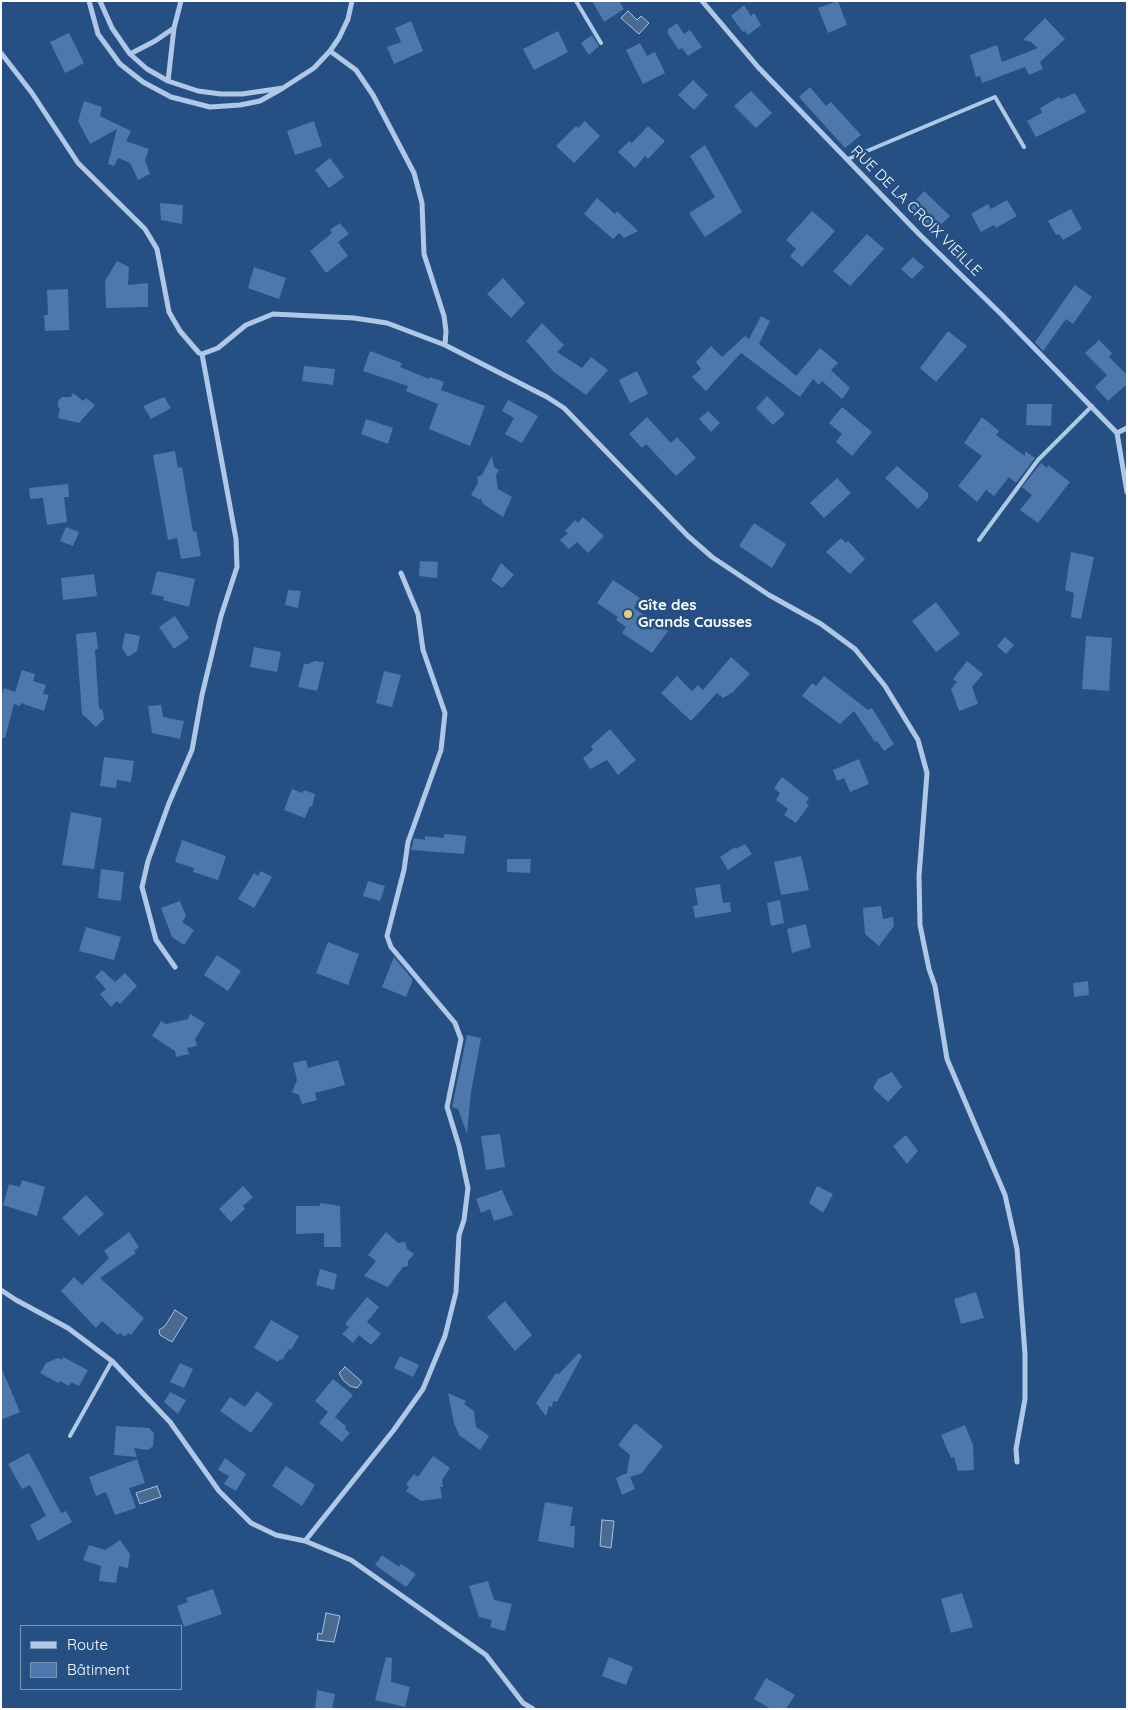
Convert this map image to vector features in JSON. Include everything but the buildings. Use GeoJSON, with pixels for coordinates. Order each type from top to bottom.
{"type":"FeatureCollection","features":[{"type":"Feature","properties":{"kind":"street"},"geometry":{"type":"LineString","coordinates":[[89,1],[98,34],[115,58],[143,82],[171,97],[210,107],[240,105],[260,101],[314,68],[339,38],[348,19],[352,1]]}},
{"type":"Feature","properties":{"kind":"street"},"geometry":{"type":"LineString","coordinates":[[100,1],[112,28],[130,54],[147,69],[168,81],[198,91],[221,94],[242,94],[282,88]]}},
{"type":"Feature","properties":{"kind":"street"},"geometry":{"type":"LineString","coordinates":[[168,81],[174,28],[181,1]]}},
{"type":"Feature","properties":{"kind":"street","name":"RUE DE LA CROIX VIEILLE"},"geometry":{"type":"LineString","coordinates":[[702,1],[754,63],[919,234],[1092,406],[1116,433]]}},
{"type":"Feature","properties":{"kind":"street"},"geometry":{"type":"LineString","coordinates":[[130,54],[156,41],[174,28]]}},
{"type":"Feature","properties":{"kind":"street"},"geometry":{"type":"LineString","coordinates":[[330,51],[356,70],[414,173],[422,203],[424,254],[444,316],[445,345]]}},
{"type":"Feature","properties":{"kind":"street"},"geometry":{"type":"LineString","coordinates":[[1,53],[32,93],[78,163],[145,229],[157,249],[169,312],[190,344],[202,354],[236,539],[236,567],[221,616],[202,695],[192,750],[169,803],[148,862],[142,887],[156,940],[175,967]]}},
{"type":"Feature","properties":{"kind":"street"},"geometry":{"type":"LineString","coordinates":[[202,354],[218,348],[246,325],[273,314],[354,318],[387,323],[445,345],[564,408],[688,536],[712,557],[769,595],[821,624],[855,649],[885,686],[918,740],[927,772],[919,876],[920,925],[928,969],[935,986],[948,1059],[1005,1195],[1017,1249],[1025,1354],[1025,1398],[1016,1449],[1017,1462]]}},
{"type":"Feature","properties":{"kind":"street"},"geometry":{"type":"LineString","coordinates":[[1127,428],[1116,433],[1127,492]]}},
{"type":"Feature","properties":{"kind":"street"},"geometry":{"type":"LineString","coordinates":[[305,1542],[393,1431],[423,1389],[446,1336],[456,1292],[459,1235],[464,1220],[468,1188],[459,1146],[447,1107],[461,1039],[455,1023],[391,947],[387,936],[404,870],[408,842],[441,750],[445,713],[423,650],[418,614],[401,573]]}},
{"type":"Feature","properties":{"kind":"street"},"geometry":{"type":"LineString","coordinates":[[1,1290],[68,1328],[112,1361],[170,1422],[219,1491],[234,1509],[251,1523],[276,1535],[305,1542],[351,1560],[486,1656],[523,1703],[533,1709]]}},
{"type":"Feature","properties":{"kind":"lane"},"geometry":{"type":"LineString","coordinates":[[576,1],[600,43]]}},
{"type":"Feature","properties":{"kind":"lane"},"geometry":{"type":"LineString","coordinates":[[848,159],[995,97],[1024,146]]}},
{"type":"Feature","properties":{"kind":"lane"},"geometry":{"type":"LineString","coordinates":[[979,540],[1038,460],[1092,406]]}},
{"type":"Feature","properties":{"kind":"lane"},"geometry":{"type":"LineString","coordinates":[[70,1436],[112,1361]]}},
{"type":"Feature","properties":{"kind":"water"},"geometry":{"type":"Polygon","coordinates":[[[628,11],[637,20],[641,16],[649,23],[639,34],[621,18],[628,11]]]}},
{"type":"Feature","properties":{"kind":"water"},"geometry":{"type":"Polygon","coordinates":[[[175,1310],[187,1318],[172,1342],[160,1335],[159,1330],[165,1326],[175,1310]]]}},
{"type":"Feature","properties":{"kind":"water"},"geometry":{"type":"Polygon","coordinates":[[[345,1367],[362,1382],[357,1388],[350,1386],[339,1373],[345,1367]]]}},
{"type":"Feature","properties":{"kind":"water"},"geometry":{"type":"Polygon","coordinates":[[[157,1486],[161,1497],[140,1504],[136,1493],[157,1486]]]}},
{"type":"Feature","properties":{"kind":"water"},"geometry":{"type":"Polygon","coordinates":[[[602,1520],[614,1521],[611,1548],[600,1546],[602,1520]]]}},
{"type":"Feature","properties":{"kind":"water"},"geometry":{"type":"Polygon","coordinates":[[[326,1613],[340,1616],[334,1642],[317,1640],[318,1633],[322,1634],[326,1613]]]}},
{"type":"Feature","properties":{"kind":"place","name":"Gîte des Grands Causses"},"geometry":{"type":"Point","coordinates":[628,614]}}]}
